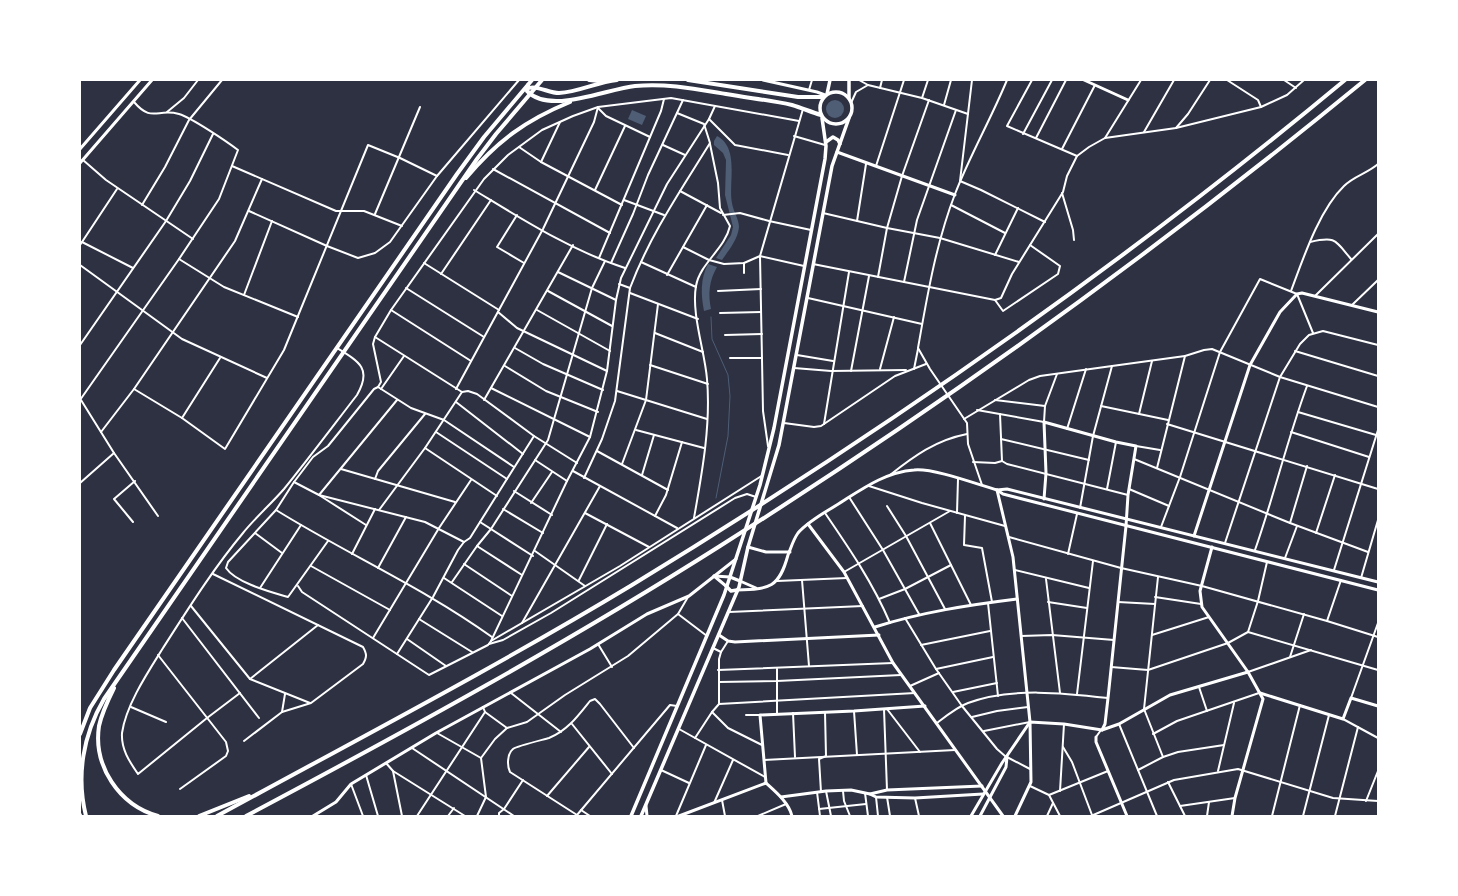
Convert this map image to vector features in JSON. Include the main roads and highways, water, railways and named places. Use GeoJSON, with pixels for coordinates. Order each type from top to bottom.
{"type":"FeatureCollection","features":[{"type":"Feature","properties":{"kind":"highway"},"geometry":{"type":"LineString","coordinates":[[86,816],[82,798],[81,780],[84,749],[96,714],[121,674],[448,202],[496,134],[542,80]]}},
{"type":"Feature","properties":{"kind":"highway"},"geometry":{"type":"LineString","coordinates":[[589,80],[605,82]]}},
{"type":"Feature","properties":{"kind":"highway"},"geometry":{"type":"LineString","coordinates":[[521,91],[537,87],[546,91],[561,93],[617,80]]}},
{"type":"Feature","properties":{"kind":"highway"},"geometry":{"type":"LineString","coordinates":[[688,80],[798,97],[825,96],[840,92],[850,101]]}},
{"type":"Feature","properties":{"kind":"highway"},"geometry":{"type":"LineString","coordinates":[[631,816],[707,636],[730,577],[762,475],[769,449],[824,167],[826,144],[819,107],[825,96],[830,80]]}},
{"type":"Feature","properties":{"kind":"highway"},"geometry":{"type":"LineString","coordinates":[[641,816],[660,769],[719,636],[738,588],[748,547],[779,445],[832,166],[852,110],[849,80]]}},
{"type":"Feature","properties":{"kind":"highway"},"geometry":{"type":"LineString","coordinates":[[217,816],[481,673],[630,586],[712,535],[892,418],[1052,306],[1230,173],[1345,80]]}},
{"type":"Feature","properties":{"kind":"highway"},"geometry":{"type":"LineString","coordinates":[[247,816],[487,684],[719,547],[908,424],[1066,312],[1224,193],[1365,80]]}},
{"type":"Feature","properties":{"kind":"highway"},"geometry":{"type":"LineString","coordinates":[[526,89],[530,81]]}},
{"type":"Feature","properties":{"kind":"highway"},"geometry":{"type":"LineString","coordinates":[[80,734],[90,708],[114,670],[336,347],[480,142],[530,81]]}},
{"type":"Feature","properties":{"kind":"highway"},"geometry":{"type":"LineString","coordinates":[[448,202],[477,165],[507,136],[542,114],[573,101],[623,88],[673,86],[790,105],[803,109],[821,117],[830,124],[836,125],[842,124],[849,118]]}},
{"type":"Feature","properties":{"kind":"highway"},"geometry":{"type":"LineString","coordinates":[[526,89],[530,95],[547,100],[573,101]]}},
{"type":"Feature","properties":{"kind":"highway"},"geometry":{"type":"LineString","coordinates":[[826,144],[833,137],[838,140],[840,145]]}},
{"type":"Feature","properties":{"kind":"highway"},"geometry":{"type":"LineString","coordinates":[[730,577],[740,581]]}},
{"type":"Feature","properties":{"kind":"highway"},"geometry":{"type":"LineString","coordinates":[[726,586],[731,591],[738,588]]}},
{"type":"Feature","properties":{"kind":"highway"},"geometry":{"type":"LineString","coordinates":[[121,674],[101,720],[98,743],[102,763],[112,783],[123,796],[140,809],[158,816]]}},
{"type":"Feature","properties":{"kind":"highway"},"geometry":{"type":"LineString","coordinates":[[199,816],[219,809],[273,785]]}},
{"type":"Feature","properties":{"kind":"water"},"geometry":{"type":"Polygon","coordinates":[[[831,100],[839,100],[844,105],[842,116],[839,118],[831,118],[826,113],[826,105],[831,100]]]}},
{"type":"Feature","properties":{"kind":"water"},"geometry":{"type":"Polygon","coordinates":[[[632,110],[646,116],[642,125],[628,119],[632,110]]]}},
{"type":"Feature","properties":{"kind":"water"},"geometry":{"type":"Polygon","coordinates":[[[717,136],[724,142],[731,157],[731,195],[739,227],[735,240],[722,260],[716,258],[731,235],[733,227],[725,195],[726,160],[723,153],[714,145],[714,141],[717,136]]]}},
{"type":"Feature","properties":{"kind":"water"},"geometry":{"type":"Polygon","coordinates":[[[708,264],[717,267],[712,277],[710,288],[711,309],[704,311],[702,287],[705,270],[708,264]]]}},
{"type":"Feature","properties":{"kind":"waterway"},"geometry":{"type":"LineString","coordinates":[[711,317],[712,339],[728,375],[730,396],[728,436],[716,498]]}}]}
